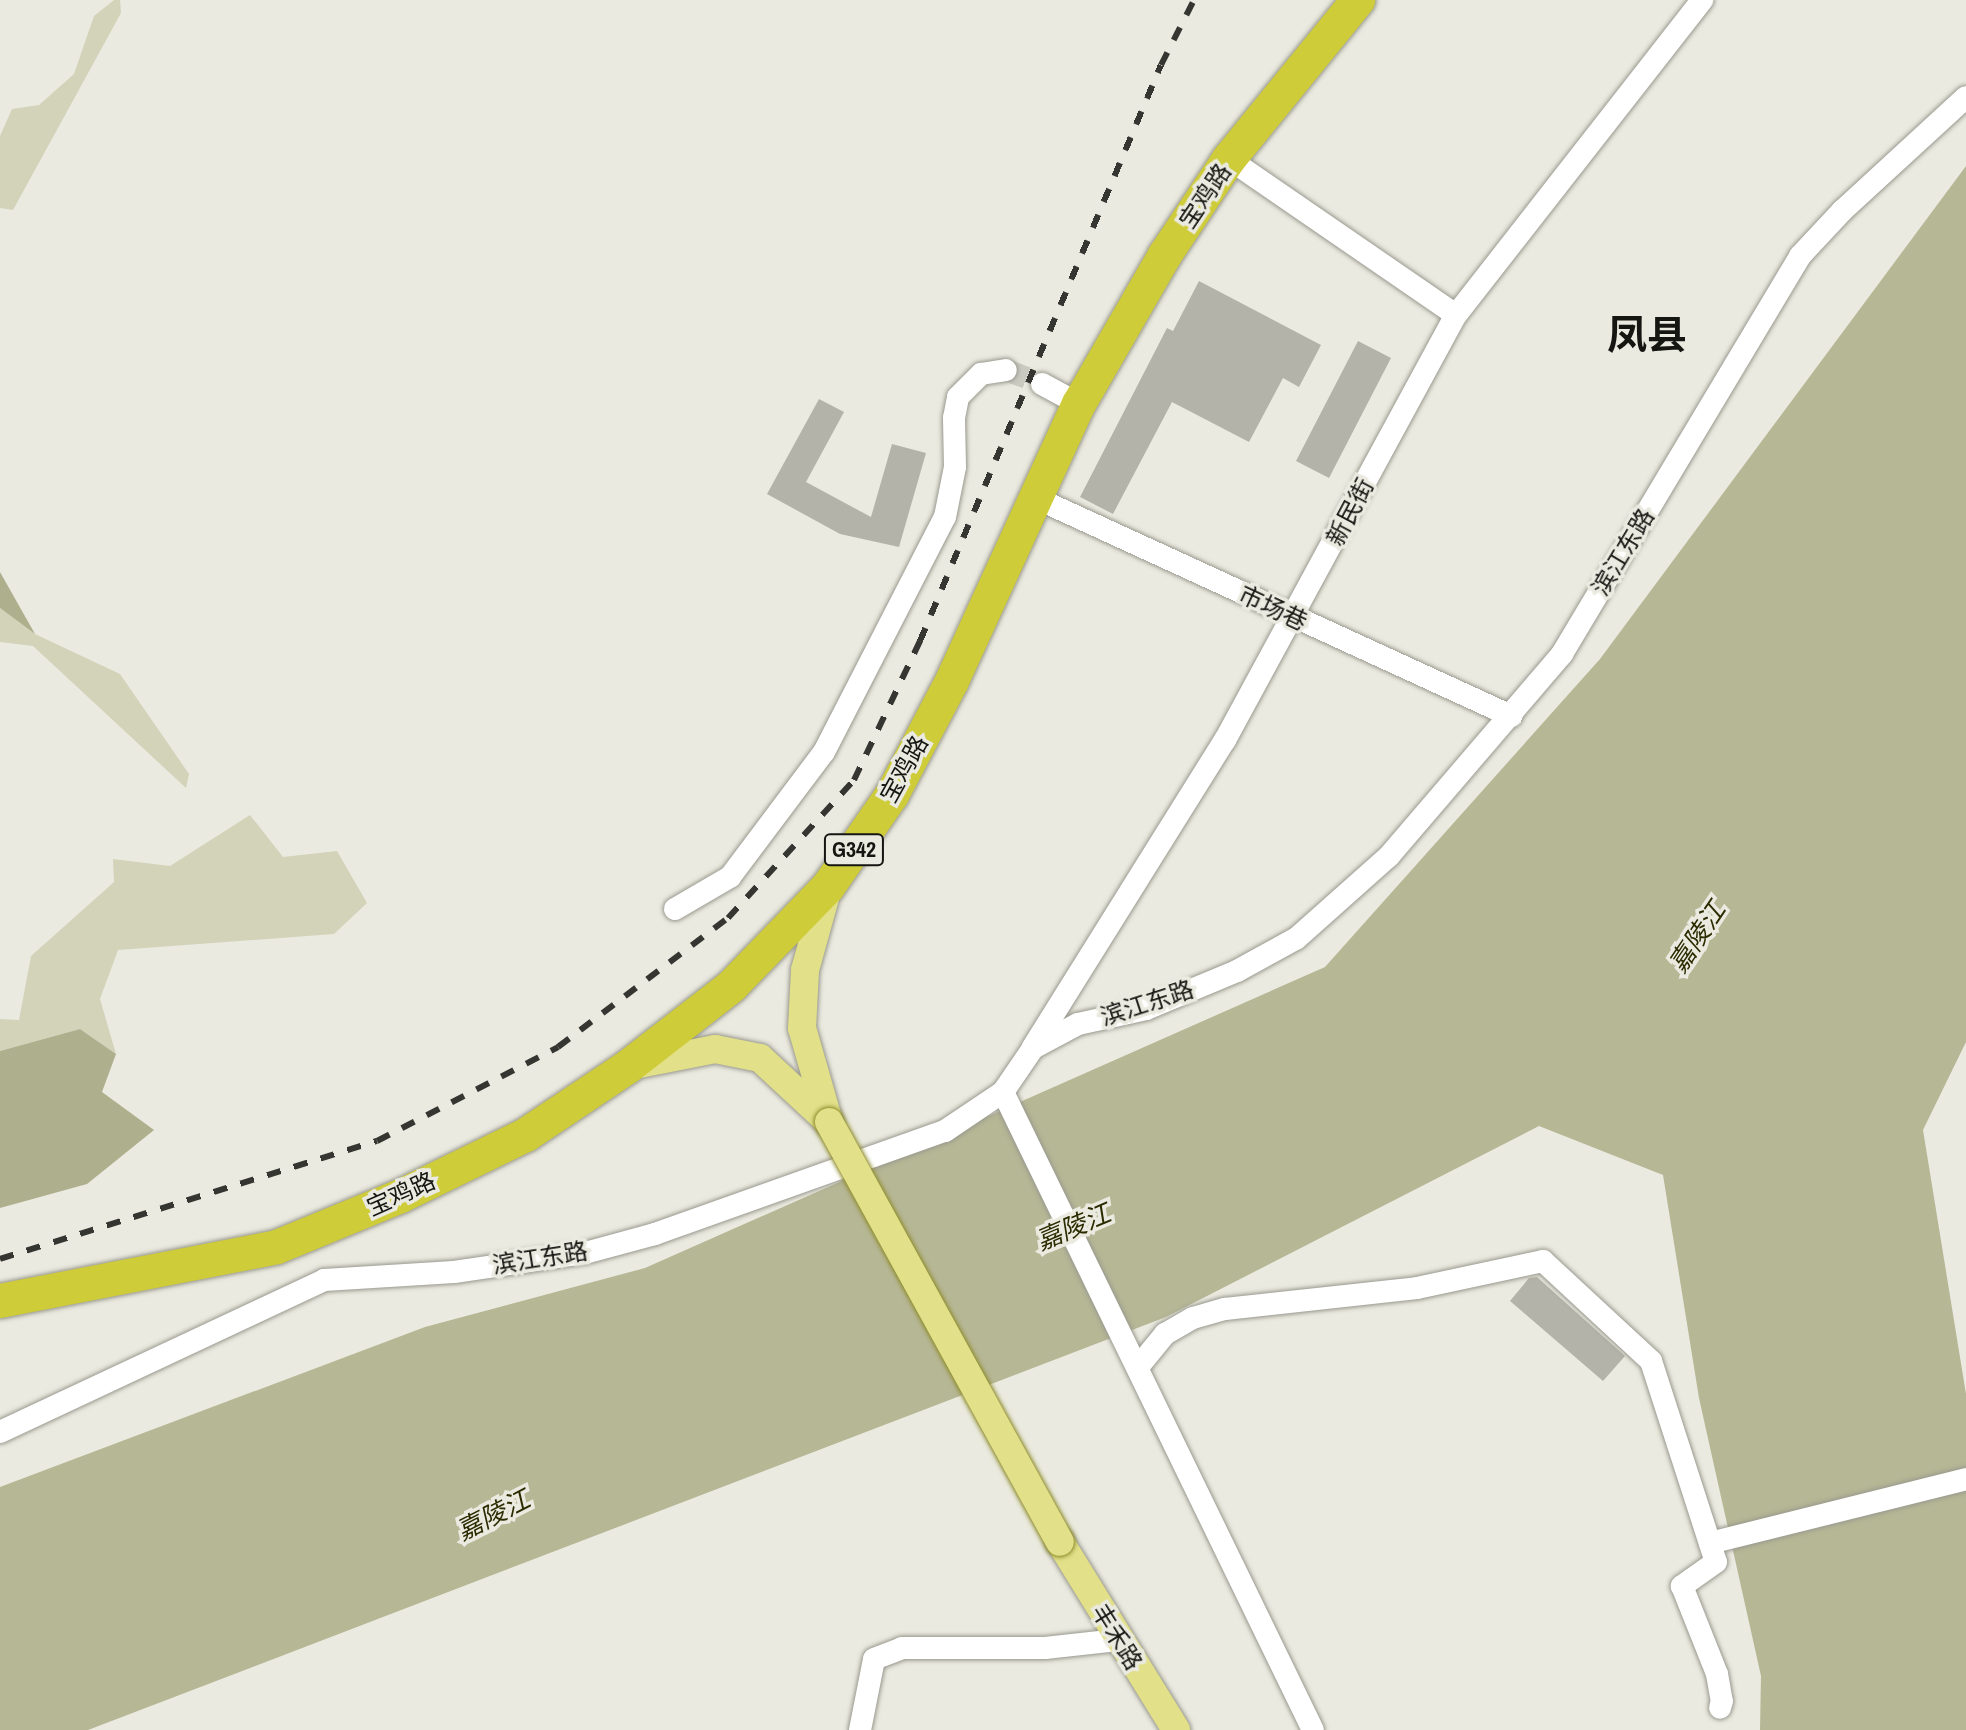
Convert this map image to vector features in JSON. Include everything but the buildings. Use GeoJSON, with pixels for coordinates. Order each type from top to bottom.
{"type":"FeatureCollection","features":[{"type":"Feature","properties":{"kind":"highway","name":"宝鸡路"},"geometry":{"type":"LineString","coordinates":[[0,1301],[277,1247],[401,1196],[526,1135],[629,1066],[732,986],[828,887],[892,795],[952,681],[1079,404],[1165,255],[1229,159],[1358,0]]}},
{"type":"Feature","properties":{"kind":"main road"},"geometry":{"type":"LineString","coordinates":[[828,887],[805,970],[802,1028],[829,1122]]}},
{"type":"Feature","properties":{"kind":"main road"},"geometry":{"type":"LineString","coordinates":[[629,1066],[715,1049],[760,1058],[829,1122]]}},
{"type":"Feature","properties":{"kind":"main road","name":"丰禾路"},"geometry":{"type":"LineString","coordinates":[[829,1122],[1060,1542],[1176,1730]]}},
{"type":"Feature","properties":{"kind":"street","name":"新民街"},"geometry":{"type":"LineString","coordinates":[[1033,1048],[1225,740],[1456,315],[1702,0]]}},
{"type":"Feature","properties":{"kind":"street","name":"滨江东路"},"geometry":{"type":"LineString","coordinates":[[0,1432],[324,1280],[454,1272],[585,1253],[655,1234],[945,1131],[1006,1101],[1033,1048],[1078,1024],[1146,1009],[1237,971],[1297,938],[1389,856],[1562,654],[1800,256],[1842,211],[1966,97]]}},
{"type":"Feature","properties":{"kind":"street"},"geometry":{"type":"LineString","coordinates":[[1229,159],[1456,315]]}},
{"type":"Feature","properties":{"kind":"street"},"geometry":{"type":"LineString","coordinates":[[675,909],[730,877],[824,752],[945,517],[955,467],[954,418],[958,397],[981,374],[1006,370]]}},
{"type":"Feature","properties":{"kind":"street"},"geometry":{"type":"LineString","coordinates":[[1042,384],[1079,404]]}},
{"type":"Feature","properties":{"kind":"street","name":"市场巷"},"geometry":{"type":"LineString","coordinates":[[1036,498],[1511,716]]}},
{"type":"Feature","properties":{"kind":"street"},"geometry":{"type":"LineString","coordinates":[[1006,1101],[1313,1730]]}},
{"type":"Feature","properties":{"kind":"street"},"geometry":{"type":"LineString","coordinates":[[1134,1360],[1165,1334],[1193,1318],[1225,1309],[1417,1288],[1543,1261],[1651,1361],[1716,1562],[1682,1586],[1717,1674],[1720,1708]]}},
{"type":"Feature","properties":{"kind":"street"},"geometry":{"type":"LineString","coordinates":[[1710,1543],[1966,1479]]}},
{"type":"Feature","properties":{"kind":"street"},"geometry":{"type":"LineString","coordinates":[[860,1730],[874,1659],[902,1648],[1045,1648],[1118,1640]]}},
{"type":"Feature","properties":{"kind":"shaded area"},"geometry":{"type":"Polygon","coordinates":[[[114,0],[120,0],[121,13],[13,210],[0,208],[0,136],[12,109],[39,105],[74,74],[94,16],[114,0]]]}},
{"type":"Feature","properties":{"kind":"shaded area"},"geometry":{"type":"Polygon","coordinates":[[[0,572],[35,634],[0,608],[0,572]]]}},
{"type":"Feature","properties":{"kind":"shaded area"},"geometry":{"type":"Polygon","coordinates":[[[0,608],[35,634],[120,674],[189,774],[186,788],[33,646],[0,642],[0,608]]]}},
{"type":"Feature","properties":{"kind":"shaded area"},"geometry":{"type":"Polygon","coordinates":[[[250,815],[283,857],[337,851],[367,903],[334,934],[118,950],[100,999],[116,1054],[80,1029],[0,1051],[0,1019],[19,1020],[31,956],[114,882],[113,859],[170,866],[250,815]]]}},
{"type":"Feature","properties":{"kind":"shaded area"},"geometry":{"type":"Polygon","coordinates":[[[80,1029],[116,1054],[102,1092],[154,1130],[87,1184],[0,1208],[0,1051],[80,1029]]]}},
{"type":"Feature","properties":{"kind":"water","name":"嘉陵江"},"geometry":{"type":"Polygon","coordinates":[[[1966,166],[1966,1042],[1923,1130],[1966,1394],[1966,1730],[1760,1730],[1761,1676],[1699,1398],[1663,1175],[1539,1126],[1166,1317],[88,1730],[0,1730],[0,1487],[425,1327],[645,1268],[1325,967],[1600,659],[1966,166]]]}},
{"type":"Feature","properties":{"kind":"tunnel"},"geometry":{"type":"LineString","coordinates":[[1006,370],[1042,384]]}},
{"type":"Feature","properties":{"kind":"railway"},"geometry":{"type":"LineString","coordinates":[[0,1259],[377,1141],[558,1047],[728,918],[854,780],[920,641],[1161,65],[1194,0]]}},
{"type":"Feature","properties":{"kind":"district","name":"凤县"},"geometry":{"type":"Point","coordinates":[1647,335]}}]}
